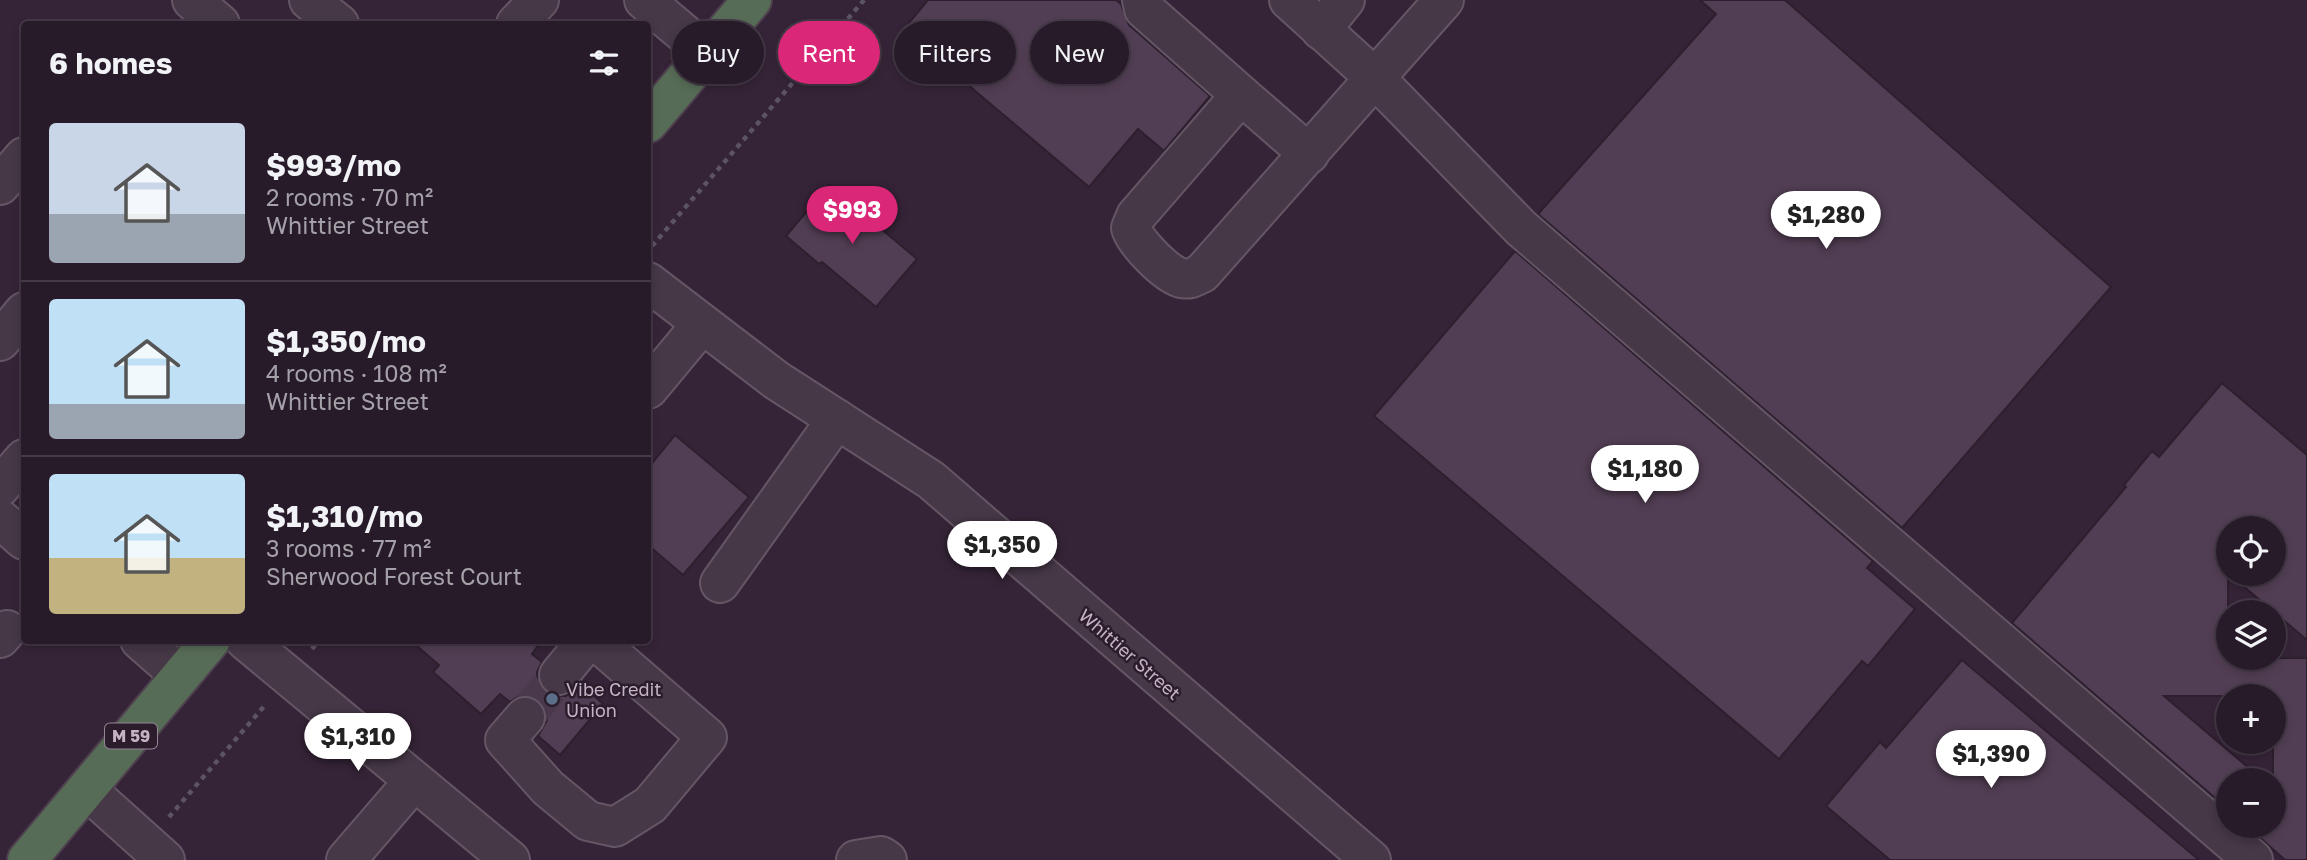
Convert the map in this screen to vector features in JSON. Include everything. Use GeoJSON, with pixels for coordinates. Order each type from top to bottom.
{"type":"FeatureCollection","features":[{"type":"Feature","properties":{"kind":"highway"},"geometry":{"type":"LineString","coordinates":[[733,21],[752,0]]}},
{"type":"Feature","properties":{"kind":"highway"},"geometry":{"type":"LineString","coordinates":[[651,119],[680,84]]}},
{"type":"Feature","properties":{"kind":"highway","name":"M 59"},"geometry":{"type":"LineString","coordinates":[[34,858],[208,644]]}},
{"type":"Feature","properties":{"kind":"street"},"geometry":{"type":"LineString","coordinates":[[192,0],[216,21]]}},
{"type":"Feature","properties":{"kind":"street"},"geometry":{"type":"LineString","coordinates":[[309,0],[335,21]]}},
{"type":"Feature","properties":{"kind":"street"},"geometry":{"type":"LineString","coordinates":[[644,0],[672,23]]}},
{"type":"Feature","properties":{"kind":"street"},"geometry":{"type":"LineString","coordinates":[[1142,0],[1144,9],[1309,154]]}},
{"type":"Feature","properties":{"kind":"street"},"geometry":{"type":"LineString","coordinates":[[1289,0],[1375,78],[1521,228],[2253,860]]}},
{"type":"Feature","properties":{"kind":"street"},"geometry":{"type":"LineString","coordinates":[[1321,30],[1345,0]]}},
{"type":"Feature","properties":{"kind":"street"},"geometry":{"type":"LineString","coordinates":[[1241,95],[1136,216],[1131,228],[1135,241],[1178,277],[1191,279],[1202,273],[1444,0]]}},
{"type":"Feature","properties":{"kind":"street"},"geometry":{"type":"LineString","coordinates":[[0,185],[21,160]]}},
{"type":"Feature","properties":{"kind":"street","name":"Whittier Street"},"geometry":{"type":"LineString","coordinates":[[651,284],[776,380],[931,480],[1371,860]]}},
{"type":"Feature","properties":{"kind":"street"},"geometry":{"type":"LineString","coordinates":[[0,341],[21,316]]}},
{"type":"Feature","properties":{"kind":"street"},"geometry":{"type":"LineString","coordinates":[[651,385],[702,324]]}},
{"type":"Feature","properties":{"kind":"street"},"geometry":{"type":"LineString","coordinates":[[720,583],[837,419]]}},
{"type":"Feature","properties":{"kind":"street"},"geometry":{"type":"LineString","coordinates":[[0,487],[21,462]]}},
{"type":"Feature","properties":{"kind":"street"},"geometry":{"type":"LineString","coordinates":[[0,519],[21,537]]}},
{"type":"Feature","properties":{"kind":"street"},"geometry":{"type":"LineString","coordinates":[[145,644],[181,676]]}},
{"type":"Feature","properties":{"kind":"street"},"geometry":{"type":"LineString","coordinates":[[250,644],[414,781],[496,856]]}},
{"type":"Feature","properties":{"kind":"street"},"geometry":{"type":"LineString","coordinates":[[559,675],[585,644]]}},
{"type":"Feature","properties":{"kind":"street"},"geometry":{"type":"LineString","coordinates":[[525,717],[505,740],[548,788],[588,821],[615,827],[650,805],[707,737],[600,644]]}},
{"type":"Feature","properties":{"kind":"street"},"geometry":{"type":"LineString","coordinates":[[346,860],[414,781]]}},
{"type":"Feature","properties":{"kind":"street"},"geometry":{"type":"LineString","coordinates":[[87,790],[156,852]]}},
{"type":"Feature","properties":{"kind":"street"},"geometry":{"type":"LineString","coordinates":[[856,860],[881,856],[887,860]]}},
{"type":"Feature","properties":{"kind":"path"},"geometry":{"type":"LineString","coordinates":[[651,248],[864,0]]}},
{"type":"Feature","properties":{"kind":"path"},"geometry":{"type":"LineString","coordinates":[[156,852],[272,696]]}},
{"type":"Feature","properties":{"kind":"building"},"geometry":{"type":"Polygon","coordinates":[[[928,0],[1116,0],[1121,4],[1127,21],[1030,21],[1030,84],[1129,84],[1129,25],[1210,96],[1164,151],[1138,129],[1089,187],[967,84],[1016,84],[1016,21],[910,21],[928,0]]]}},
{"type":"Feature","properties":{"kind":"building"},"geometry":{"type":"Polygon","coordinates":[[[1700,0],[1785,0],[2111,287],[1902,528],[1538,214],[1716,14],[1700,0]]]}},
{"type":"Feature","properties":{"kind":"building"},"geometry":{"type":"Polygon","coordinates":[[[829,185],[917,259],[876,307],[786,236],[829,185]]]}},
{"type":"Feature","properties":{"kind":"building"},"geometry":{"type":"Polygon","coordinates":[[[1515,251],[1873,561],[1867,568],[1915,609],[1868,666],[1862,661],[1779,759],[1374,416],[1515,251]]]}},
{"type":"Feature","properties":{"kind":"building"},"geometry":{"type":"Polygon","coordinates":[[[2222,383],[2307,455],[2307,640],[2286,622],[2286,600],[2260,600],[2243,586],[2286,586],[2286,516],[2216,516],[2216,586],[2228,586],[2228,600],[2216,600],[2216,670],[2286,670],[2286,658],[2307,658],[2307,860],[2285,860],[2260,838],[2286,838],[2286,768],[2273,768],[2273,754],[2286,754],[2286,684],[2216,684],[2216,696],[2164,696],[2216,740],[2216,754],[2232,754],[2249,768],[2216,768],[2216,799],[2012,623],[2126,487],[2124,485],[2152,451],[2159,457],[2222,383]]]}},
{"type":"Feature","properties":{"kind":"building"},"geometry":{"type":"Polygon","coordinates":[[[675,435],[749,497],[683,575],[651,548],[651,464],[675,435]]]}},
{"type":"Feature","properties":{"kind":"building","name":"Vibe Credit Union"},"geometry":{"type":"Polygon","coordinates":[[[415,644],[539,644],[532,654],[542,662],[537,672],[538,682],[545,691],[555,696],[566,696],[581,684],[603,704],[560,755],[538,736],[547,720],[545,709],[539,700],[528,695],[519,696],[510,702],[500,694],[481,714],[433,672],[439,665],[415,644]]]}},
{"type":"Feature","properties":{"kind":"building"},"geometry":{"type":"Polygon","coordinates":[[[1962,660],[2199,860],[1890,860],[1826,806],[1880,742],[1886,748],[1962,660]]]}},
{"type":"Feature","properties":{"kind":"tunnel"},"geometry":{"type":"LineString","coordinates":[[525,717],[559,675]]}},
{"type":"Feature","properties":{"kind":"place","name":"Vibe Credit Union"},"geometry":{"type":"Point","coordinates":[552,699]}}]}
